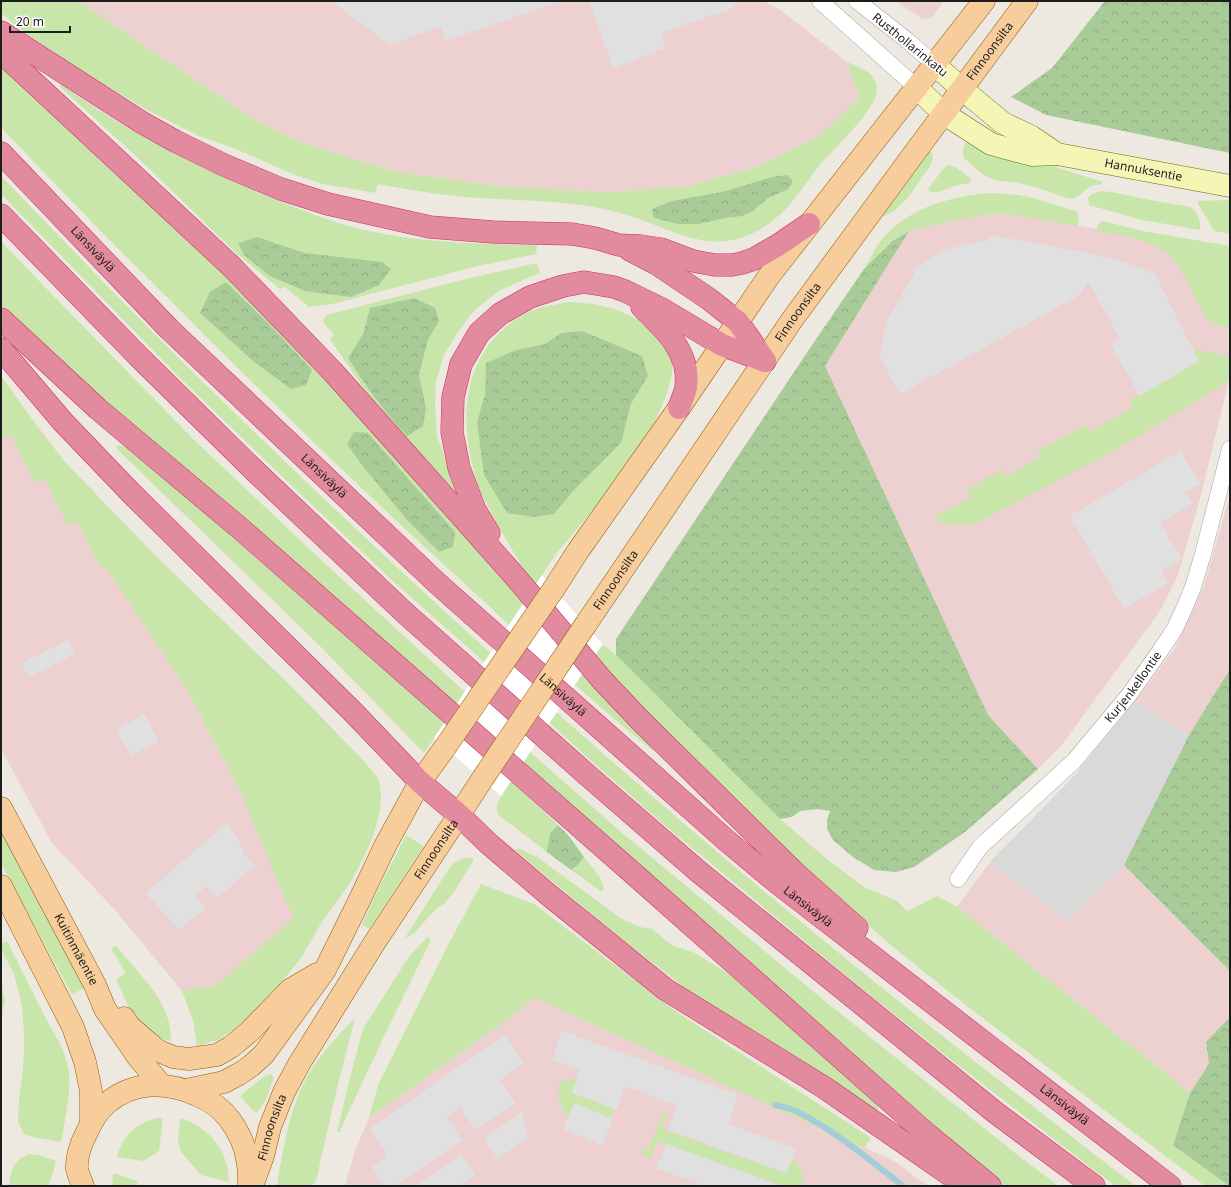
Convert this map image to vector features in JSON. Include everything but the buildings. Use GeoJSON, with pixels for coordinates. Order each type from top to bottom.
{"type":"FeatureCollection","features":[{"type":"Feature","properties":{"kind":"highway"},"geometry":{"type":"LineString","coordinates":[[1,32],[141,122],[175,141],[224,165],[281,189],[328,204],[430,227],[493,232],[572,234],[596,238],[619,245],[657,264],[709,299],[738,322],[765,361]]}},
{"type":"Feature","properties":{"kind":"highway"},"geometry":{"type":"LineString","coordinates":[[1,52],[231,266],[334,372],[512,574],[603,681],[640,720],[794,872],[1024,1074]]}},
{"type":"Feature","properties":{"kind":"highway","name":"Länsiväylä"},"geometry":{"type":"LineString","coordinates":[[1,153],[169,329],[437,583],[727,842],[780,885],[1170,1186]]}},
{"type":"Feature","properties":{"kind":"highway"},"geometry":{"type":"LineString","coordinates":[[1,215],[140,358],[258,474],[405,613],[586,774],[699,872],[990,1108],[1094,1186]]}},
{"type":"Feature","properties":{"kind":"highway"},"geometry":{"type":"LineString","coordinates":[[619,245],[661,249],[693,261],[715,265],[742,264],[778,245],[809,224]]}},
{"type":"Feature","properties":{"kind":"highway"},"geometry":{"type":"LineString","coordinates":[[512,574],[475,510],[459,468],[452,432],[453,397],[461,364],[479,333],[500,314],[530,297],[563,286],[584,282],[614,287],[662,309],[722,345],[765,361]]}},
{"type":"Feature","properties":{"kind":"highway"},"geometry":{"type":"LineString","coordinates":[[625,291],[664,330],[680,351],[684,363],[686,387],[679,408]]}},
{"type":"Feature","properties":{"kind":"highway"},"geometry":{"type":"LineString","coordinates":[[1,319],[98,409],[242,530],[928,1135],[990,1186]]}},
{"type":"Feature","properties":{"kind":"highway"},"geometry":{"type":"LineString","coordinates":[[1,349],[63,422],[132,494],[354,713],[420,782],[459,815],[489,844],[550,896],[665,989],[825,1088],[966,1186]]}},
{"type":"Feature","properties":{"kind":"main road"},"geometry":{"type":"LineString","coordinates":[[186,1090],[224,1082],[251,1066],[264,1054],[325,970],[385,846],[420,782],[769,276],[984,1]]}},
{"type":"Feature","properties":{"kind":"main road","name":"Finnoonsilta"},"geometry":{"type":"LineString","coordinates":[[250,1186],[263,1156],[270,1127],[284,1092],[299,1064],[373,945],[586,624],[792,320],[943,113],[1027,1]]}},
{"type":"Feature","properties":{"kind":"main road","name":"Kuitinmäentie"},"geometry":{"type":"LineString","coordinates":[[1,808],[95,985],[105,1009],[138,1057],[160,1085]]}},
{"type":"Feature","properties":{"kind":"main road"},"geometry":{"type":"LineString","coordinates":[[1,886],[73,1027],[85,1062],[92,1091],[92,1121]]}},
{"type":"Feature","properties":{"kind":"main road"},"geometry":{"type":"LineString","coordinates":[[95,985],[112,1003],[129,1026],[157,1050],[173,1057],[189,1059],[217,1055],[231,1047],[249,1032],[290,990],[325,970]]}},
{"type":"Feature","properties":{"kind":"main road"},"geometry":{"type":"LineString","coordinates":[[77,1180],[80,1149],[92,1121],[105,1104],[132,1089],[146,1085],[160,1085],[186,1090],[203,1097],[220,1108],[230,1119],[240,1136],[248,1159],[250,1186]]}},
{"type":"Feature","properties":{"kind":"street","name":"Rusthollarinkatu"},"geometry":{"type":"LineString","coordinates":[[820,1],[916,87]]}},
{"type":"Feature","properties":{"kind":"street","name":"Rusthollarinkatu"},"geometry":{"type":"LineString","coordinates":[[857,1],[908,41],[962,89]]}},
{"type":"Feature","properties":{"kind":"street","name":"Hannuksentie"},"geometry":{"type":"LineString","coordinates":[[916,87],[943,113],[991,144],[1032,155],[1057,154],[1230,186]]}},
{"type":"Feature","properties":{"kind":"street","name":"Hannuksentie"},"geometry":{"type":"LineString","coordinates":[[962,89],[1003,123],[1032,136],[1057,154]]}},
{"type":"Feature","properties":{"kind":"street","name":"Kurjenkellontie"},"geometry":{"type":"LineString","coordinates":[[958,879],[980,846],[1074,761],[1129,695],[1174,630],[1193,587],[1230,449]]}},
{"type":"Feature","properties":{"kind":"shaded area"},"geometry":{"type":"Polygon","coordinates":[[[79,1],[763,1],[782,11],[847,62],[859,98],[819,136],[758,167],[684,187],[608,192],[505,187],[397,172],[302,143],[255,120],[79,1]]]}},
{"type":"Feature","properties":{"kind":"shaded area"},"geometry":{"type":"Polygon","coordinates":[[[331,1],[560,1],[446,41],[441,26],[390,45],[331,1]]]}},
{"type":"Feature","properties":{"kind":"shaded area"},"geometry":{"type":"Polygon","coordinates":[[[589,1],[738,1],[733,8],[661,33],[665,48],[614,69],[589,1]]]}},
{"type":"Feature","properties":{"kind":"shaded area"},"geometry":{"type":"Polygon","coordinates":[[[896,1],[944,1],[931,18],[922,19],[896,1]]]}},
{"type":"Feature","properties":{"kind":"shaded area"},"geometry":{"type":"Polygon","coordinates":[[[1008,213],[1230,253],[1230,376],[1201,495],[1178,575],[1160,611],[1061,746],[1038,769],[988,715],[825,366],[909,231],[984,215],[1008,213]]]}},
{"type":"Feature","properties":{"kind":"shaded area"},"geometry":{"type":"Polygon","coordinates":[[[994,236],[1112,258],[1154,273],[1199,361],[1140,396],[1111,345],[1120,339],[1088,281],[1080,295],[900,394],[880,358],[886,322],[919,265],[948,249],[985,240],[994,236]]]}},
{"type":"Feature","properties":{"kind":"shaded area"},"geometry":{"type":"Polygon","coordinates":[[[1,420],[77,521],[189,693],[240,791],[295,918],[216,985],[182,991],[114,909],[52,843],[1,749],[1,420]]]}},
{"type":"Feature","properties":{"kind":"shaded area"},"geometry":{"type":"Polygon","coordinates":[[[1181,451],[1200,484],[1186,492],[1192,504],[1160,523],[1182,559],[1161,571],[1168,583],[1124,609],[1070,516],[1181,451]]]}},
{"type":"Feature","properties":{"kind":"shaded area"},"geometry":{"type":"Polygon","coordinates":[[[1228,502],[1230,502],[1230,669],[1189,735],[1135,702],[1175,648],[1204,586],[1228,502]]]}},
{"type":"Feature","properties":{"kind":"shaded area"},"geometry":{"type":"Polygon","coordinates":[[[68,640],[75,654],[29,677],[21,663],[68,640]]]}},
{"type":"Feature","properties":{"kind":"shaded area"},"geometry":{"type":"Polygon","coordinates":[[[1135,702],[1189,735],[1124,865],[1067,921],[990,862],[1073,777],[1135,702]]]}},
{"type":"Feature","properties":{"kind":"shaded area"},"geometry":{"type":"Polygon","coordinates":[[[144,714],[159,741],[131,756],[116,730],[144,714]]]}},
{"type":"Feature","properties":{"kind":"shaded area"},"geometry":{"type":"Polygon","coordinates":[[[227,823],[236,835],[244,855],[254,866],[217,898],[206,886],[195,896],[205,908],[179,930],[146,893],[227,823]]]}},
{"type":"Feature","properties":{"kind":"shaded area"},"geometry":{"type":"Polygon","coordinates":[[[990,862],[1067,921],[1124,865],[1230,971],[1230,1017],[1206,1042],[1209,1064],[1190,1093],[957,907],[990,862]]]}},
{"type":"Feature","properties":{"kind":"shaded area"},"geometry":{"type":"Polygon","coordinates":[[[535,998],[894,1161],[928,1186],[345,1186],[355,1150],[369,1118],[500,1025],[535,998]]]}},
{"type":"Feature","properties":{"kind":"shaded area"},"geometry":{"type":"Polygon","coordinates":[[[562,1031],[738,1095],[728,1124],[796,1149],[787,1173],[668,1130],[677,1105],[625,1086],[617,1110],[572,1093],[580,1070],[552,1060],[562,1031]]]}},
{"type":"Feature","properties":{"kind":"shaded area"},"geometry":{"type":"Polygon","coordinates":[[[505,1035],[524,1063],[500,1080],[516,1103],[476,1130],[460,1107],[446,1117],[462,1140],[396,1186],[385,1186],[372,1167],[388,1156],[369,1129],[505,1035]]]}},
{"type":"Feature","properties":{"kind":"shaded area"},"geometry":{"type":"Polygon","coordinates":[[[574,1103],[613,1119],[602,1145],[563,1129],[574,1103]]]}},
{"type":"Feature","properties":{"kind":"shaded area"},"geometry":{"type":"Polygon","coordinates":[[[522,1112],[527,1138],[498,1159],[484,1139],[522,1112]]]}},
{"type":"Feature","properties":{"kind":"shaded area"},"geometry":{"type":"Polygon","coordinates":[[[667,1144],[782,1186],[705,1186],[656,1168],[667,1144]]]}},
{"type":"Feature","properties":{"kind":"shaded area"},"geometry":{"type":"Polygon","coordinates":[[[461,1155],[475,1175],[460,1186],[416,1186],[461,1155]]]}},
{"type":"Feature","properties":{"kind":"green space"},"geometry":{"type":"Polygon","coordinates":[[[1,1],[79,1],[255,120],[302,143],[397,172],[505,187],[608,192],[684,187],[758,167],[819,136],[859,98],[847,62],[862,68],[870,74],[874,78],[877,89],[870,107],[853,130],[818,167],[793,201],[782,213],[765,226],[746,236],[726,241],[701,240],[675,233],[627,215],[591,206],[554,202],[454,196],[378,184],[375,193],[323,184],[295,175],[236,149],[199,136],[149,111],[93,78],[32,38],[1,13],[1,1]],[[788,175],[776,176],[721,192],[699,196],[678,224],[699,224],[743,216],[753,211],[768,198],[787,190],[788,175]]]}},
{"type":"Feature","properties":{"kind":"green space"},"geometry":{"type":"Polygon","coordinates":[[[1105,1],[1230,1],[1230,153],[1046,115],[1011,97],[1052,68],[1105,1]]]}},
{"type":"Feature","properties":{"kind":"green space"},"geometry":{"type":"Polygon","coordinates":[[[1,66],[286,331],[524,603],[648,740],[653,751],[545,658],[337,464],[235,366],[126,257],[1,127],[1,66]],[[200,313],[254,362],[291,389],[200,313]],[[368,433],[361,464],[407,520],[439,552],[453,547],[454,532],[368,433]]]}},
{"type":"Feature","properties":{"kind":"green space"},"geometry":{"type":"Polygon","coordinates":[[[61,84],[124,126],[180,156],[219,175],[299,209],[345,225],[390,235],[474,243],[537,245],[536,254],[478,266],[332,304],[309,307],[285,287],[280,289],[236,253],[137,157],[59,86],[61,84]],[[257,237],[238,243],[305,253],[257,237]]]}},
{"type":"Feature","properties":{"kind":"green space"},"geometry":{"type":"Polygon","coordinates":[[[965,142],[1049,165],[1103,182],[1101,185],[1093,185],[1089,187],[1077,197],[1071,198],[1062,197],[1045,190],[1015,182],[994,180],[981,173],[965,159],[963,153],[965,142]]]}},
{"type":"Feature","properties":{"kind":"green space"},"geometry":{"type":"Polygon","coordinates":[[[929,150],[933,157],[931,165],[906,200],[888,214],[880,217],[929,150]]]}},
{"type":"Feature","properties":{"kind":"green space"},"geometry":{"type":"Polygon","coordinates":[[[947,165],[954,166],[963,172],[971,179],[970,183],[954,186],[938,192],[929,191],[928,189],[930,186],[947,165]]]}},
{"type":"Feature","properties":{"kind":"green space"},"geometry":{"type":"Polygon","coordinates":[[[788,175],[793,182],[787,190],[768,198],[753,211],[743,216],[699,224],[678,224],[654,218],[652,209],[672,201],[721,192],[776,176],[788,175]]]}},
{"type":"Feature","properties":{"kind":"green space"},"geometry":{"type":"Polygon","coordinates":[[[1,176],[178,358],[405,575],[507,668],[716,851],[822,939],[930,1026],[1136,1186],[1115,1186],[950,1059],[855,983],[668,828],[590,760],[482,660],[395,583],[180,378],[1,194],[1,176]]]}},
{"type":"Feature","properties":{"kind":"green space"},"geometry":{"type":"Polygon","coordinates":[[[1101,191],[1191,207],[1196,211],[1200,223],[1200,230],[1142,220],[1089,205],[1088,198],[1090,195],[1101,191]]]}},
{"type":"Feature","properties":{"kind":"green space"},"geometry":{"type":"Polygon","coordinates":[[[993,193],[1019,195],[1033,198],[1078,212],[1078,226],[1003,213],[948,222],[909,231],[891,241],[864,269],[884,237],[907,218],[920,210],[934,204],[963,196],[993,193]]]}},
{"type":"Feature","properties":{"kind":"green space"},"geometry":{"type":"Polygon","coordinates":[[[1230,200],[1230,234],[1214,231],[1198,201],[1230,200]]]}},
{"type":"Feature","properties":{"kind":"green space"},"geometry":{"type":"Polygon","coordinates":[[[1103,221],[1143,231],[1230,246],[1230,328],[1215,324],[1206,317],[1181,270],[1167,253],[1142,241],[1097,231],[1097,225],[1103,221]]]}},
{"type":"Feature","properties":{"kind":"green space"},"geometry":{"type":"Polygon","coordinates":[[[909,231],[825,366],[988,715],[1038,769],[965,832],[914,867],[896,872],[874,870],[853,857],[833,840],[827,829],[827,820],[830,811],[818,809],[800,811],[792,817],[780,819],[616,655],[616,639],[864,269],[892,241],[909,231]]]}},
{"type":"Feature","properties":{"kind":"green space"},"geometry":{"type":"Polygon","coordinates":[[[257,237],[305,253],[382,262],[391,269],[379,285],[351,297],[305,291],[270,276],[244,255],[238,243],[257,237]]]}},
{"type":"Feature","properties":{"kind":"green space"},"geometry":{"type":"Polygon","coordinates":[[[1,241],[193,439],[319,558],[539,760],[621,832],[826,1002],[1024,1160],[1059,1186],[1003,1186],[933,1128],[728,942],[308,573],[101,398],[1,306],[1,241]]]}},
{"type":"Feature","properties":{"kind":"green space"},"geometry":{"type":"Polygon","coordinates":[[[537,263],[540,273],[502,289],[486,301],[471,314],[443,357],[436,382],[435,402],[437,436],[460,501],[403,438],[369,396],[330,339],[334,335],[323,322],[326,315],[466,279],[537,263]],[[371,308],[363,334],[348,358],[419,375],[428,340],[439,321],[371,308]]]}},
{"type":"Feature","properties":{"kind":"green space"},"geometry":{"type":"Polygon","coordinates":[[[226,282],[268,323],[312,370],[306,385],[291,389],[254,362],[200,313],[210,292],[226,282]]]}},
{"type":"Feature","properties":{"kind":"green space"},"geometry":{"type":"Polygon","coordinates":[[[414,298],[435,308],[439,321],[428,340],[419,375],[426,408],[423,426],[407,436],[391,418],[348,358],[363,334],[370,308],[414,298]]]}},
{"type":"Feature","properties":{"kind":"green space"},"geometry":{"type":"Polygon","coordinates":[[[570,302],[594,304],[615,309],[639,320],[657,336],[669,353],[672,361],[672,375],[666,396],[654,424],[601,500],[556,554],[535,586],[506,540],[479,488],[467,437],[467,412],[470,387],[477,364],[490,344],[507,326],[531,311],[545,306],[570,302]],[[561,333],[545,344],[516,350],[486,363],[485,394],[477,422],[554,514],[576,488],[621,443],[631,404],[648,376],[561,333]]]}},
{"type":"Feature","properties":{"kind":"green space"},"geometry":{"type":"Polygon","coordinates":[[[582,331],[642,356],[648,376],[631,404],[621,443],[576,488],[554,514],[534,517],[507,513],[484,475],[477,422],[485,394],[486,363],[516,350],[545,344],[561,333],[582,331]]]}},
{"type":"Feature","properties":{"kind":"green space"},"geometry":{"type":"Polygon","coordinates":[[[1193,349],[1230,357],[1230,369],[1227,382],[1106,455],[981,521],[957,525],[940,521],[934,517],[971,498],[967,489],[1002,470],[1006,477],[1040,457],[1037,451],[1085,425],[1089,432],[1133,408],[1129,400],[1139,396],[1199,361],[1193,349]]]}},
{"type":"Feature","properties":{"kind":"green space"},"geometry":{"type":"Polygon","coordinates":[[[1,376],[65,462],[157,557],[294,689],[360,757],[379,779],[381,794],[380,809],[374,834],[351,882],[323,920],[301,958],[266,1001],[235,1029],[218,1040],[197,1046],[193,1020],[182,991],[216,985],[294,918],[240,791],[189,693],[106,567],[101,569],[77,521],[68,526],[44,478],[35,483],[11,435],[1,439],[1,376]]]}},
{"type":"Feature","properties":{"kind":"green space"},"geometry":{"type":"Polygon","coordinates":[[[354,432],[368,433],[455,532],[453,547],[439,552],[407,520],[361,464],[347,444],[354,432]]]}},
{"type":"Feature","properties":{"kind":"green space"},"geometry":{"type":"Polygon","coordinates":[[[121,445],[135,453],[445,722],[425,752],[422,751],[321,647],[118,450],[116,446],[121,445]]]}},
{"type":"Feature","properties":{"kind":"green space"},"geometry":{"type":"Polygon","coordinates":[[[604,645],[616,655],[780,819],[828,860],[866,888],[897,901],[907,911],[937,896],[957,907],[1190,1093],[1173,1145],[1229,1186],[1205,1186],[954,996],[887,942],[766,832],[594,657],[604,645]]]}},
{"type":"Feature","properties":{"kind":"green space"},"geometry":{"type":"Polygon","coordinates":[[[1230,669],[1230,971],[1124,865],[1189,735],[1230,669]]]}},
{"type":"Feature","properties":{"kind":"green space"},"geometry":{"type":"Polygon","coordinates":[[[511,780],[558,825],[550,833],[547,852],[497,814],[497,803],[511,780]]]}},
{"type":"Feature","properties":{"kind":"green space"},"geometry":{"type":"Polygon","coordinates":[[[558,825],[568,835],[584,857],[579,864],[571,870],[547,852],[550,833],[558,825]]]}},
{"type":"Feature","properties":{"kind":"green space"},"geometry":{"type":"Polygon","coordinates":[[[1,832],[84,988],[72,995],[1,863],[1,832]]]}},
{"type":"Feature","properties":{"kind":"green space"},"geometry":{"type":"Polygon","coordinates":[[[406,835],[424,846],[369,929],[362,924],[406,835]]]}},
{"type":"Feature","properties":{"kind":"green space"},"geometry":{"type":"Polygon","coordinates":[[[518,848],[537,857],[622,919],[640,927],[652,929],[673,946],[693,952],[726,972],[755,995],[877,1105],[879,1109],[876,1110],[688,990],[605,926],[515,850],[518,848]]]}},
{"type":"Feature","properties":{"kind":"green space"},"geometry":{"type":"Polygon","coordinates":[[[584,857],[599,876],[604,888],[602,892],[571,870],[579,864],[584,857]]]}},
{"type":"Feature","properties":{"kind":"green space"},"geometry":{"type":"Polygon","coordinates":[[[464,858],[473,858],[473,861],[454,892],[444,904],[436,909],[415,932],[405,939],[450,867],[454,863],[464,858]]]}},
{"type":"Feature","properties":{"kind":"green space"},"geometry":{"type":"Polygon","coordinates":[[[481,884],[534,904],[677,1012],[871,1138],[864,1148],[535,998],[500,1025],[369,1118],[378,1085],[449,943],[481,884]]]}},
{"type":"Feature","properties":{"kind":"green space"},"geometry":{"type":"Polygon","coordinates":[[[427,937],[431,940],[386,1032],[340,1132],[337,1132],[363,1029],[408,958],[427,937]]]}},
{"type":"Feature","properties":{"kind":"green space"},"geometry":{"type":"Polygon","coordinates":[[[7,941],[43,1013],[59,1041],[65,1056],[69,1072],[69,1090],[61,1142],[24,1134],[18,1122],[23,1070],[24,1033],[22,1007],[14,974],[1,949],[1,944],[7,941]]]}},
{"type":"Feature","properties":{"kind":"green space"},"geometry":{"type":"Polygon","coordinates":[[[116,946],[143,977],[161,1003],[169,1022],[171,1041],[154,1037],[132,1015],[116,979],[126,973],[111,948],[116,946]]]}},
{"type":"Feature","properties":{"kind":"green space"},"geometry":{"type":"Polygon","coordinates":[[[1,981],[5,1001],[1,1015],[1,981]]]}},
{"type":"Feature","properties":{"kind":"green space"},"geometry":{"type":"Polygon","coordinates":[[[1230,1017],[1229,1186],[1173,1145],[1190,1093],[1209,1064],[1206,1042],[1230,1017]]]}},
{"type":"Feature","properties":{"kind":"green space"},"geometry":{"type":"Polygon","coordinates":[[[355,1018],[315,1182],[311,1186],[277,1186],[291,1116],[307,1077],[329,1046],[355,1018]]]}},
{"type":"Feature","properties":{"kind":"green space"},"geometry":{"type":"Polygon","coordinates":[[[271,1074],[274,1078],[269,1092],[265,1102],[256,1113],[240,1096],[266,1075],[271,1074]]]}},
{"type":"Feature","properties":{"kind":"green space"},"geometry":{"type":"Polygon","coordinates":[[[568,1079],[577,1080],[572,1093],[615,1109],[610,1118],[574,1103],[568,1117],[561,1105],[558,1087],[559,1083],[568,1079]]]}},
{"type":"Feature","properties":{"kind":"green space"},"geometry":{"type":"Polygon","coordinates":[[[667,1115],[662,1129],[786,1173],[791,1159],[797,1164],[801,1171],[803,1186],[782,1186],[657,1141],[651,1158],[641,1155],[642,1148],[648,1151],[661,1117],[667,1115]]]}},
{"type":"Feature","properties":{"kind":"green space"},"geometry":{"type":"Polygon","coordinates":[[[157,1118],[163,1118],[159,1151],[143,1161],[117,1157],[123,1142],[136,1127],[157,1118]]]}},
{"type":"Feature","properties":{"kind":"green space"},"geometry":{"type":"Polygon","coordinates":[[[180,1118],[200,1127],[215,1142],[221,1150],[225,1160],[229,1182],[201,1175],[181,1152],[178,1141],[180,1118]]]}},
{"type":"Feature","properties":{"kind":"green space"},"geometry":{"type":"Polygon","coordinates":[[[28,1154],[38,1155],[56,1161],[49,1186],[9,1186],[13,1167],[18,1161],[28,1154]]]}},
{"type":"Feature","properties":{"kind":"green space"},"geometry":{"type":"Polygon","coordinates":[[[113,1173],[137,1181],[138,1186],[112,1186],[113,1173]]]}},
{"type":"Feature","properties":{"kind":"pier"},"geometry":{"type":"Polygon","coordinates":[[[542,575],[602,644],[501,796],[434,738],[542,575]]]}},
{"type":"Feature","properties":{"kind":"waterway"},"geometry":{"type":"LineString","coordinates":[[775,1105],[795,1111],[825,1128],[852,1146],[903,1186]]}}]}
